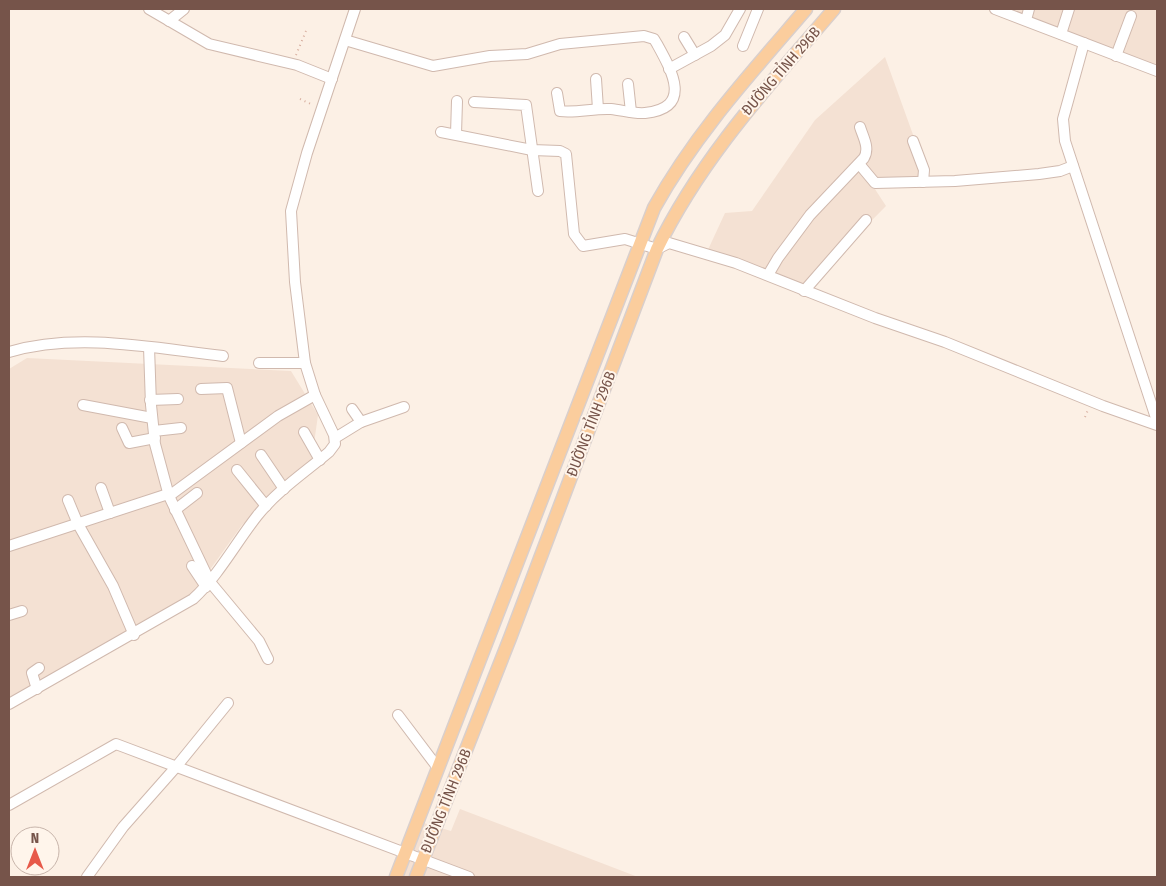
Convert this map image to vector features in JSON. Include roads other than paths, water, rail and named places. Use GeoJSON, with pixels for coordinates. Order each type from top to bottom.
{"type":"FeatureCollection","features":[{"type":"Feature","properties":{"kind":"main road","name":"ĐƯỜNG TỈNH 296B"},"geometry":{"type":"LineString","coordinates":[[396,877],[639,242],[654,208],[682,161],[723,105],[806,9]]}},
{"type":"Feature","properties":{"kind":"main road","name":"ĐƯỜNG TỈNH 296B"},"geometry":{"type":"LineString","coordinates":[[416,877],[510,638],[657,249],[675,210],[738,121],[834,9]]}},
{"type":"Feature","properties":{"kind":"street"},"geometry":{"type":"LineString","coordinates":[[149,9],[209,44],[292,64],[332,80]]}},
{"type":"Feature","properties":{"kind":"street"},"geometry":{"type":"LineString","coordinates":[[169,22],[184,9]]}},
{"type":"Feature","properties":{"kind":"street"},"geometry":{"type":"LineString","coordinates":[[10,701],[37,689],[194,599],[208,585],[266,506],[320,460],[335,444],[335,438],[315,395],[305,363],[295,282],[290,211],[355,9]]}},
{"type":"Feature","properties":{"kind":"street"},"geometry":{"type":"LineString","coordinates":[[669,69],[695,55],[725,35],[740,9]]}},
{"type":"Feature","properties":{"kind":"street"},"geometry":{"type":"LineString","coordinates":[[743,46],[758,9]]}},
{"type":"Feature","properties":{"kind":"street"},"geometry":{"type":"LineString","coordinates":[[995,9],[1157,71]]}},
{"type":"Feature","properties":{"kind":"street"},"geometry":{"type":"LineString","coordinates":[[1026,20],[1029,9]]}},
{"type":"Feature","properties":{"kind":"street"},"geometry":{"type":"LineString","coordinates":[[1061,34],[1069,9]]}},
{"type":"Feature","properties":{"kind":"street"},"geometry":{"type":"LineString","coordinates":[[1116,56],[1131,16]]}},
{"type":"Feature","properties":{"kind":"street"},"geometry":{"type":"LineString","coordinates":[[345,40],[433,66],[490,56],[527,54],[560,44],[644,36],[654,39],[657,44],[669,69],[676,90],[675,99],[667,106],[652,112],[598,109],[560,111],[557,93]]}},
{"type":"Feature","properties":{"kind":"street"},"geometry":{"type":"LineString","coordinates":[[684,37],[695,55]]}},
{"type":"Feature","properties":{"kind":"street"},"geometry":{"type":"LineString","coordinates":[[1084,43],[1063,119],[1064,141],[1157,423]]}},
{"type":"Feature","properties":{"kind":"street"},"geometry":{"type":"LineString","coordinates":[[596,79],[598,109]]}},
{"type":"Feature","properties":{"kind":"street"},"geometry":{"type":"LineString","coordinates":[[628,84],[632,112]]}},
{"type":"Feature","properties":{"kind":"street"},"geometry":{"type":"LineString","coordinates":[[456,134],[457,101]]}},
{"type":"Feature","properties":{"kind":"street"},"geometry":{"type":"LineString","coordinates":[[474,102],[526,105],[538,191]]}},
{"type":"Feature","properties":{"kind":"street"},"geometry":{"type":"LineString","coordinates":[[768,275],[778,258],[810,215],[860,165],[867,153],[860,127]]}},
{"type":"Feature","properties":{"kind":"street"},"geometry":{"type":"LineString","coordinates":[[441,132],[532,150],[560,151],[568,158],[574,234],[583,246],[625,239],[657,249],[669,243],[768,275],[804,291],[945,342],[1103,406],[1157,423]]}},
{"type":"Feature","properties":{"kind":"street"},"geometry":{"type":"LineString","coordinates":[[913,141],[924,170],[924,182]]}},
{"type":"Feature","properties":{"kind":"street"},"geometry":{"type":"LineString","coordinates":[[860,165],[875,183],[924,182],[1039,174],[1060,171],[1073,166]]}},
{"type":"Feature","properties":{"kind":"street"},"geometry":{"type":"LineString","coordinates":[[804,291],[866,220]]}},
{"type":"Feature","properties":{"kind":"street"},"geometry":{"type":"LineString","coordinates":[[9,352],[32,345],[56,342],[87,342],[223,356]]}},
{"type":"Feature","properties":{"kind":"street"},"geometry":{"type":"LineString","coordinates":[[149,347],[150,400],[154,435],[168,495],[208,585]]}},
{"type":"Feature","properties":{"kind":"street"},"geometry":{"type":"LineString","coordinates":[[259,363],[305,363]]}},
{"type":"Feature","properties":{"kind":"street"},"geometry":{"type":"LineString","coordinates":[[201,390],[227,388],[240,443]]}},
{"type":"Feature","properties":{"kind":"street"},"geometry":{"type":"LineString","coordinates":[[9,546],[168,495],[182,488],[278,416],[315,395]]}},
{"type":"Feature","properties":{"kind":"street"},"geometry":{"type":"LineString","coordinates":[[150,400],[178,399]]}},
{"type":"Feature","properties":{"kind":"street"},"geometry":{"type":"LineString","coordinates":[[83,405],[152,418]]}},
{"type":"Feature","properties":{"kind":"street"},"geometry":{"type":"LineString","coordinates":[[335,438],[361,422],[404,407]]}},
{"type":"Feature","properties":{"kind":"street"},"geometry":{"type":"LineString","coordinates":[[352,409],[361,422]]}},
{"type":"Feature","properties":{"kind":"street"},"geometry":{"type":"LineString","coordinates":[[122,428],[129,444],[181,428]]}},
{"type":"Feature","properties":{"kind":"street"},"geometry":{"type":"LineString","coordinates":[[304,432],[320,460]]}},
{"type":"Feature","properties":{"kind":"street"},"geometry":{"type":"LineString","coordinates":[[261,455],[284,489]]}},
{"type":"Feature","properties":{"kind":"street"},"geometry":{"type":"LineString","coordinates":[[237,470],[266,506]]}},
{"type":"Feature","properties":{"kind":"street"},"geometry":{"type":"LineString","coordinates":[[102,488],[110,513]]}},
{"type":"Feature","properties":{"kind":"street"},"geometry":{"type":"LineString","coordinates":[[175,510],[198,492]]}},
{"type":"Feature","properties":{"kind":"street"},"geometry":{"type":"LineString","coordinates":[[68,500],[78,524],[113,586],[134,635]]}},
{"type":"Feature","properties":{"kind":"street"},"geometry":{"type":"LineString","coordinates":[[192,566],[259,641],[268,659]]}},
{"type":"Feature","properties":{"kind":"street"},"geometry":{"type":"LineString","coordinates":[[9,615],[22,611]]}},
{"type":"Feature","properties":{"kind":"street"},"geometry":{"type":"LineString","coordinates":[[37,689],[32,673],[39,668]]}},
{"type":"Feature","properties":{"kind":"street"},"geometry":{"type":"LineString","coordinates":[[87,877],[123,827],[176,767],[228,703]]}},
{"type":"Feature","properties":{"kind":"street"},"geometry":{"type":"LineString","coordinates":[[398,715],[438,768]]}},
{"type":"Feature","properties":{"kind":"street"},"geometry":{"type":"LineString","coordinates":[[10,802],[112,745],[121,746],[469,877]]}}]}
